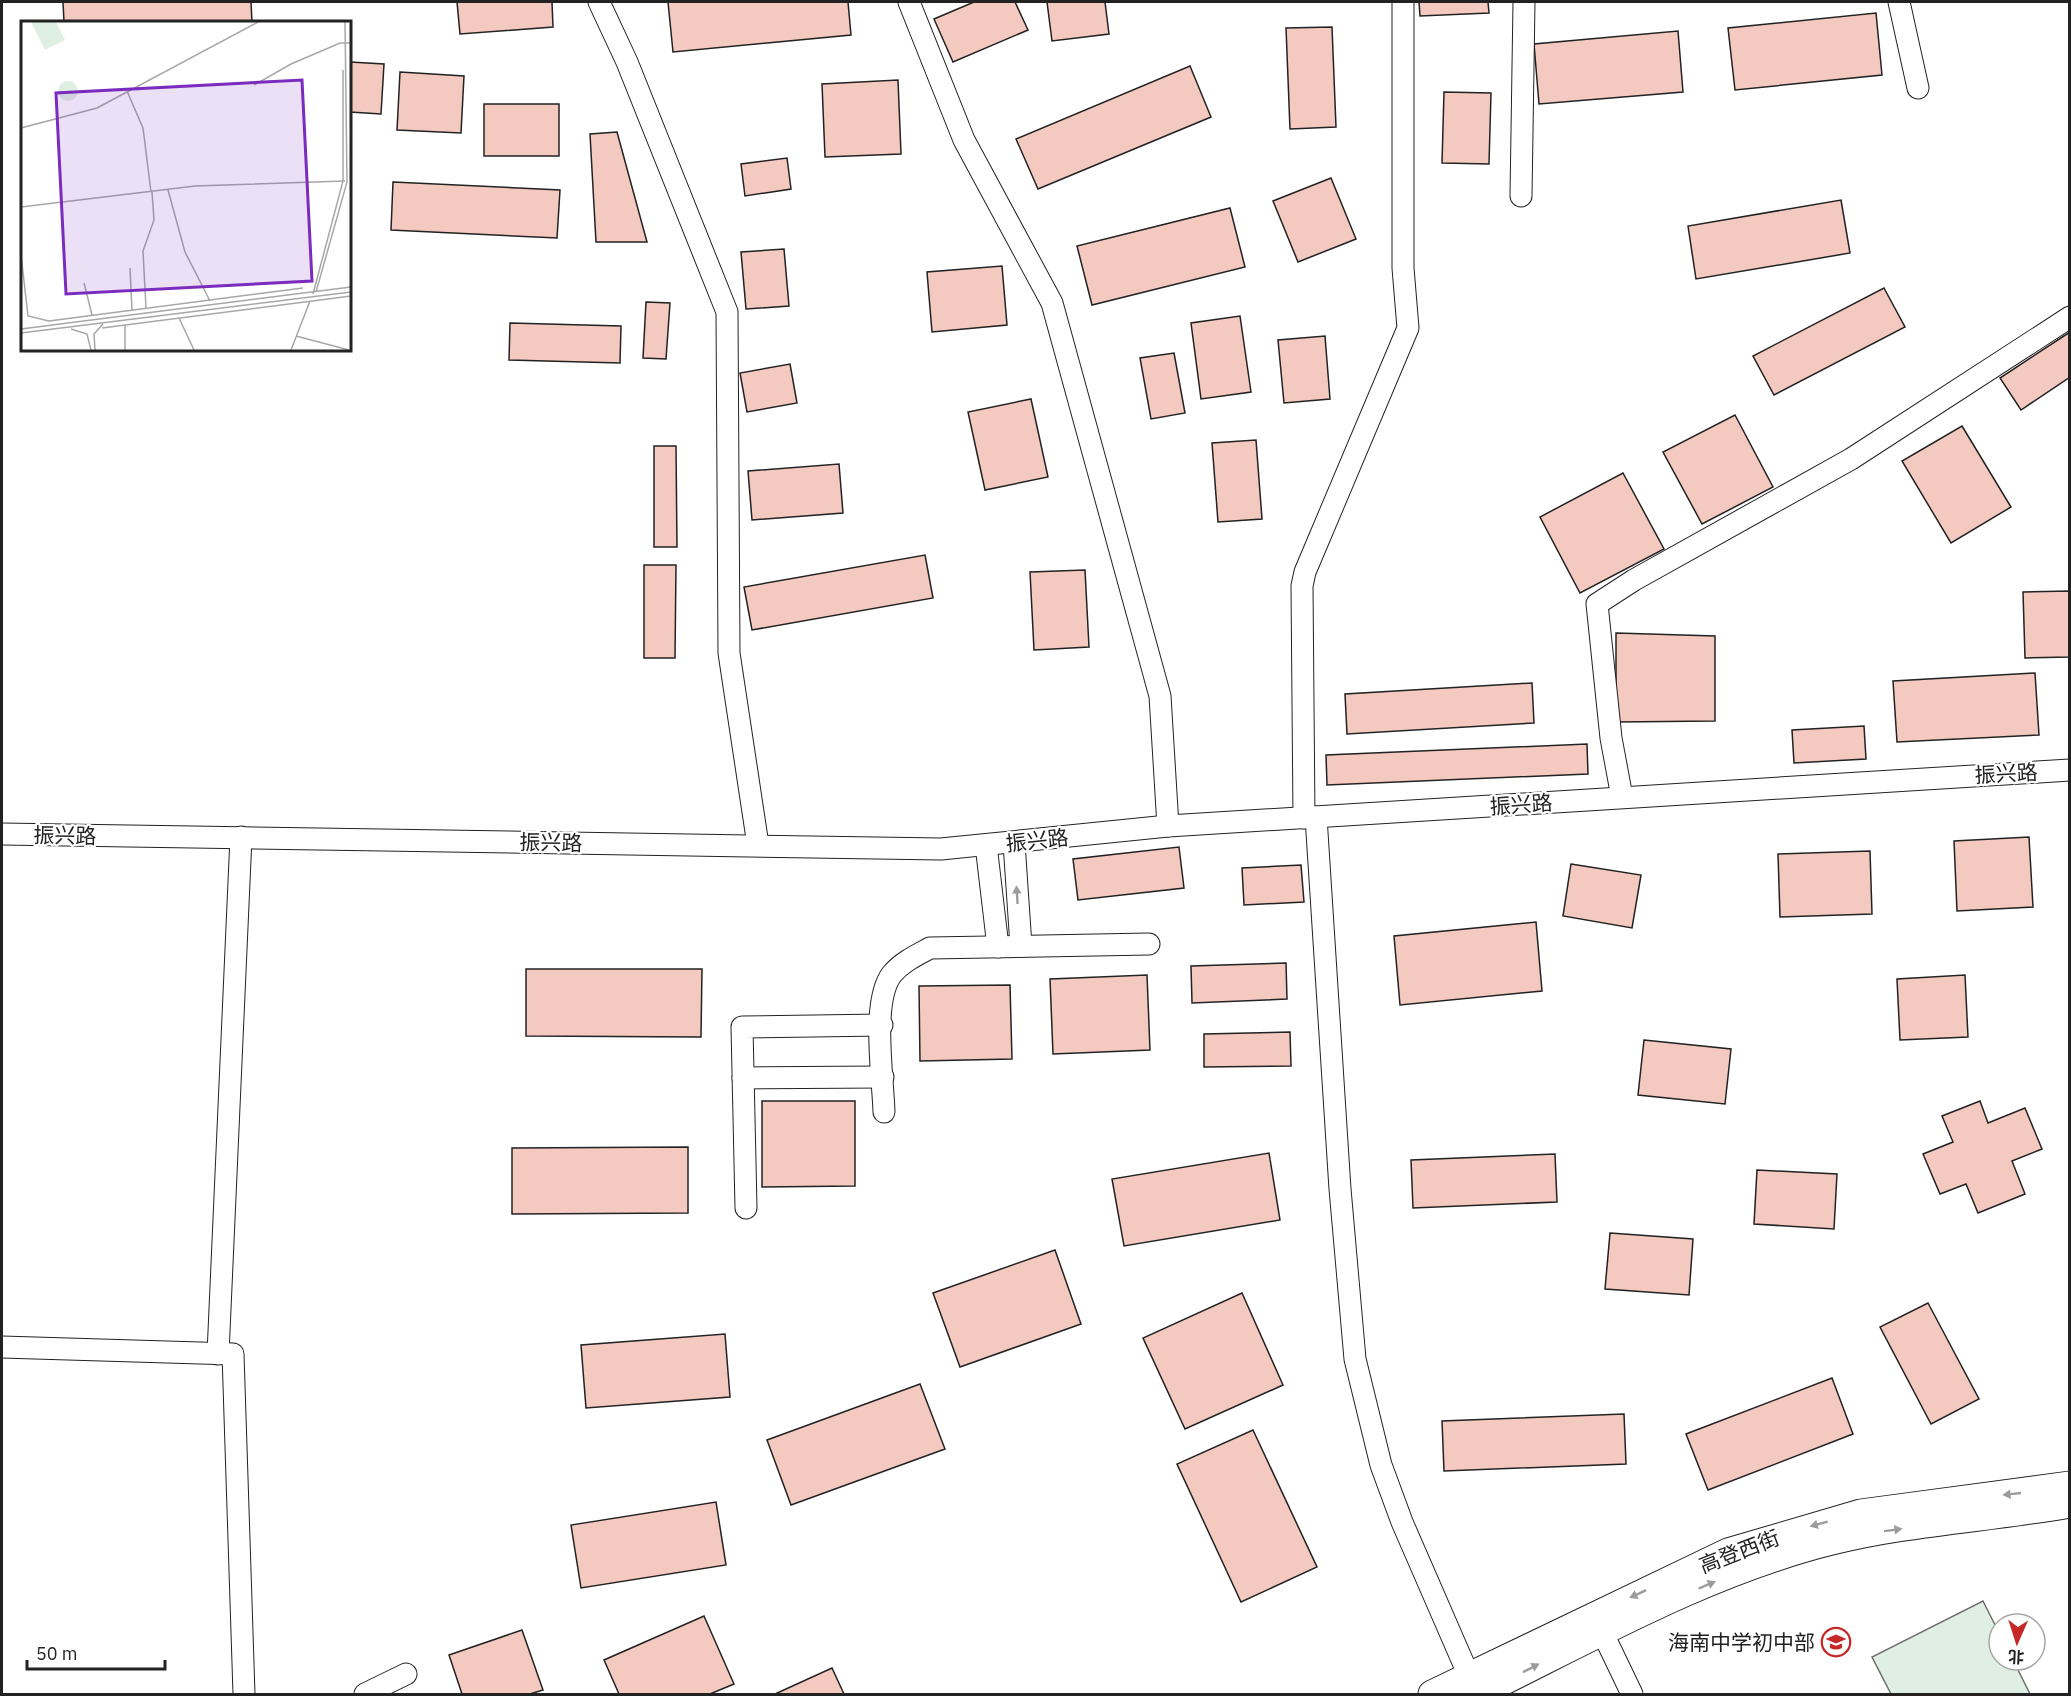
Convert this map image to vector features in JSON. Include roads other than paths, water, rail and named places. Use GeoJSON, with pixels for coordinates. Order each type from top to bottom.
{"type":"FeatureCollection","features":[{"type":"Feature","properties":{"kind":"main road","name":"高登西街"},"geometry":{"type":"LineString","coordinates":[[1432,1695],[1474,1685],[1598,1624],[1728,1552],[1861,1513],[2070,1485]]}},
{"type":"Feature","properties":{"kind":"main road","name":"高登西街"},"geometry":{"type":"LineString","coordinates":[[1598,1624],[1737,1572],[1830,1542],[1873,1532],[2070,1504]]}},
{"type":"Feature","properties":{"kind":"street"},"geometry":{"type":"LineString","coordinates":[[599,2],[627,62],[727,312],[729,653],[758,845]]}},
{"type":"Feature","properties":{"kind":"street"},"geometry":{"type":"LineString","coordinates":[[909,2],[964,140],[1052,303],[1160,696],[1168,826]]}},
{"type":"Feature","properties":{"kind":"street"},"geometry":{"type":"LineString","coordinates":[[1403,2],[1403,268],[1408,328],[1328,517],[1302,586],[1310,818],[1348,1298],[1355,1359],[1381,1465],[1402,1522],[1474,1685]]}},
{"type":"Feature","properties":{"kind":"street"},"geometry":{"type":"LineString","coordinates":[[1521,196],[1524,2]]}},
{"type":"Feature","properties":{"kind":"street"},"geometry":{"type":"LineString","coordinates":[[1899,2],[1918,88]]}},
{"type":"Feature","properties":{"kind":"street"},"geometry":{"type":"LineString","coordinates":[[1622,797],[1611,738],[1597,604],[1634,580],[1851,459],[2070,317]]}},
{"type":"Feature","properties":{"kind":"street","name":"振兴路"},"geometry":{"type":"LineString","coordinates":[[2,834],[941,849],[1168,826],[2070,770]]}},
{"type":"Feature","properties":{"kind":"street"},"geometry":{"type":"LineString","coordinates":[[218,1354],[241,837]]}},
{"type":"Feature","properties":{"kind":"street"},"geometry":{"type":"LineString","coordinates":[[1014,843],[1021,946]]}},
{"type":"Feature","properties":{"kind":"street"},"geometry":{"type":"LineString","coordinates":[[986,845],[998,947]]}},
{"type":"Feature","properties":{"kind":"street"},"geometry":{"type":"LineString","coordinates":[[884,1112],[883,995],[892,975],[908,960],[930,948],[1149,944]]}},
{"type":"Feature","properties":{"kind":"street"},"geometry":{"type":"LineString","coordinates":[[746,1208],[742,1027],[882,1025]]}},
{"type":"Feature","properties":{"kind":"street"},"geometry":{"type":"LineString","coordinates":[[743,1078],[883,1077]]}},
{"type":"Feature","properties":{"kind":"street"},"geometry":{"type":"LineString","coordinates":[[2,1347],[233,1354],[244,1695]]}},
{"type":"Feature","properties":{"kind":"street"},"geometry":{"type":"LineString","coordinates":[[1598,1624],[1632,1695]]}},
{"type":"Feature","properties":{"kind":"street"},"geometry":{"type":"LineString","coordinates":[[365,1695],[406,1674]]}},
{"type":"Feature","properties":{"kind":"place","name":"海南中学初中部"},"geometry":{"type":"Point","coordinates":[1836,1642]}}]}
